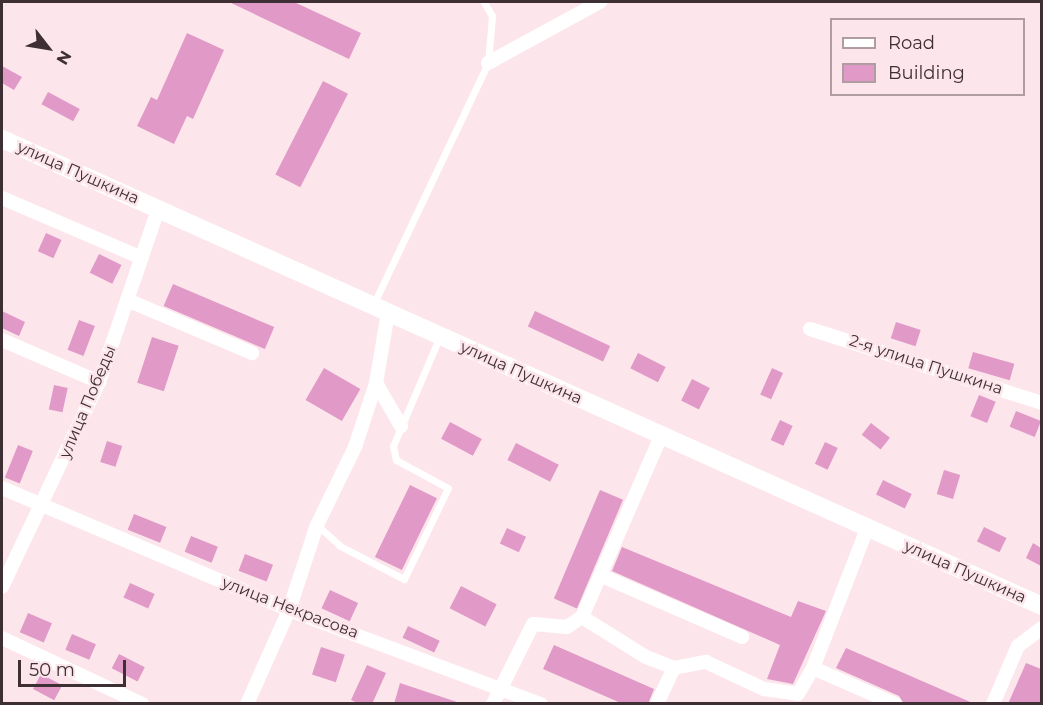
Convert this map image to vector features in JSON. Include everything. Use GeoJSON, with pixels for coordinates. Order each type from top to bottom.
{"type":"FeatureCollection","features":[{"type":"Feature","properties":{"kind":"main road","name":"улица Пушкина"},"geometry":{"type":"LineString","coordinates":[[2,139],[1041,606]]}},
{"type":"Feature","properties":{"kind":"street"},"geometry":{"type":"LineString","coordinates":[[488,63],[600,2]]}},
{"type":"Feature","properties":{"kind":"street"},"geometry":{"type":"LineString","coordinates":[[2,198],[142,258]]}},
{"type":"Feature","properties":{"kind":"street","name":"улица Победы"},"geometry":{"type":"LineString","coordinates":[[2,587],[99,382],[158,210]]}},
{"type":"Feature","properties":{"kind":"street"},"geometry":{"type":"LineString","coordinates":[[128,300],[252,353]]}},
{"type":"Feature","properties":{"kind":"street"},"geometry":{"type":"LineString","coordinates":[[247,704],[289,610],[317,525],[355,447],[376,383],[380,310]]}},
{"type":"Feature","properties":{"kind":"street","name":"2-я улица Пушкина"},"geometry":{"type":"LineString","coordinates":[[810,329],[1041,403]]}},
{"type":"Feature","properties":{"kind":"street"},"geometry":{"type":"LineString","coordinates":[[2,340],[99,382]]}},
{"type":"Feature","properties":{"kind":"street"},"geometry":{"type":"LineString","coordinates":[[376,383],[400,426]]}},
{"type":"Feature","properties":{"kind":"street"},"geometry":{"type":"LineString","coordinates":[[493,704],[533,624],[567,627],[582,617],[602,576],[661,436]]}},
{"type":"Feature","properties":{"kind":"street","name":"улица Некрасова"},"geometry":{"type":"LineString","coordinates":[[2,488],[289,610],[541,704]]}},
{"type":"Feature","properties":{"kind":"street"},"geometry":{"type":"LineString","coordinates":[[582,617],[646,657],[674,668],[706,662],[764,689],[801,699],[867,529]]}},
{"type":"Feature","properties":{"kind":"street"},"geometry":{"type":"LineString","coordinates":[[602,576],[742,637]]}},
{"type":"Feature","properties":{"kind":"street"},"geometry":{"type":"LineString","coordinates":[[993,704],[1018,646],[1041,628]]}},
{"type":"Feature","properties":{"kind":"street"},"geometry":{"type":"LineString","coordinates":[[2,638],[142,704]]}},
{"type":"Feature","properties":{"kind":"street"},"geometry":{"type":"LineString","coordinates":[[657,704],[674,668]]}},
{"type":"Feature","properties":{"kind":"street"},"geometry":{"type":"LineString","coordinates":[[813,668],[895,704]]}},
{"type":"Feature","properties":{"kind":"lane"},"geometry":{"type":"LineString","coordinates":[[380,310],[488,63],[492,16],[484,2]]}},
{"type":"Feature","properties":{"kind":"lane"},"geometry":{"type":"LineString","coordinates":[[317,525],[340,546],[404,579],[448,488],[396,460],[393,447],[440,336]]}},
{"type":"Feature","properties":{"kind":"building"},"geometry":{"type":"Polygon","coordinates":[[[229,2],[294,2],[361,33],[349,59],[229,2]]]}},
{"type":"Feature","properties":{"kind":"building"},"geometry":{"type":"Polygon","coordinates":[[[187,33],[224,50],[193,119],[187,116],[174,144],[137,126],[151,97],[157,100],[187,33]]]}},
{"type":"Feature","properties":{"kind":"building"},"geometry":{"type":"Polygon","coordinates":[[[2,66],[22,77],[14,90],[2,83],[2,66]]]}},
{"type":"Feature","properties":{"kind":"building"},"geometry":{"type":"Polygon","coordinates":[[[323,81],[348,94],[300,187],[275,175],[323,81]]]}},
{"type":"Feature","properties":{"kind":"building"},"geometry":{"type":"Polygon","coordinates":[[[48,92],[80,109],[73,121],[41,104],[48,92]]]}},
{"type":"Feature","properties":{"kind":"building"},"geometry":{"type":"Polygon","coordinates":[[[46,233],[62,240],[53,258],[38,251],[46,233]]]}},
{"type":"Feature","properties":{"kind":"building"},"geometry":{"type":"Polygon","coordinates":[[[99,254],[121,265],[112,284],[90,273],[99,254]]]}},
{"type":"Feature","properties":{"kind":"building"},"geometry":{"type":"Polygon","coordinates":[[[173,284],[274,327],[265,349],[164,306],[173,284]]]}},
{"type":"Feature","properties":{"kind":"building"},"geometry":{"type":"Polygon","coordinates":[[[2,311],[25,322],[19,336],[2,328],[2,311]]]}},
{"type":"Feature","properties":{"kind":"building"},"geometry":{"type":"Polygon","coordinates":[[[535,311],[610,346],[603,361],[528,326],[535,311]]]}},
{"type":"Feature","properties":{"kind":"building"},"geometry":{"type":"Polygon","coordinates":[[[79,320],[95,326],[83,356],[68,350],[79,320]]]}},
{"type":"Feature","properties":{"kind":"building"},"geometry":{"type":"Polygon","coordinates":[[[896,322],[921,330],[915,346],[891,338],[896,322]]]}},
{"type":"Feature","properties":{"kind":"building"},"geometry":{"type":"Polygon","coordinates":[[[152,337],[179,346],[164,391],[137,383],[152,337]]]}},
{"type":"Feature","properties":{"kind":"building"},"geometry":{"type":"Polygon","coordinates":[[[973,352],[1014,364],[1010,380],[968,368],[973,352]]]}},
{"type":"Feature","properties":{"kind":"building"},"geometry":{"type":"Polygon","coordinates":[[[638,353],[666,367],[658,382],[630,368],[638,353]]]}},
{"type":"Feature","properties":{"kind":"building"},"geometry":{"type":"Polygon","coordinates":[[[324,368],[360,389],[342,421],[306,400],[324,368]]]}},
{"type":"Feature","properties":{"kind":"building"},"geometry":{"type":"Polygon","coordinates":[[[772,368],[783,373],[771,399],[760,394],[772,368]]]}},
{"type":"Feature","properties":{"kind":"building"},"geometry":{"type":"Polygon","coordinates":[[[692,379],[710,388],[699,409],[681,400],[692,379]]]}},
{"type":"Feature","properties":{"kind":"building"},"geometry":{"type":"Polygon","coordinates":[[[54,385],[68,388],[62,412],[49,409],[54,385]]]}},
{"type":"Feature","properties":{"kind":"building"},"geometry":{"type":"Polygon","coordinates":[[[979,395],[996,402],[987,423],[970,416],[979,395]]]}},
{"type":"Feature","properties":{"kind":"building"},"geometry":{"type":"Polygon","coordinates":[[[1016,411],[1041,421],[1035,437],[1010,427],[1016,411]]]}},
{"type":"Feature","properties":{"kind":"building"},"geometry":{"type":"Polygon","coordinates":[[[780,420],[793,426],[783,446],[771,440],[780,420]]]}},
{"type":"Feature","properties":{"kind":"building"},"geometry":{"type":"Polygon","coordinates":[[[450,422],[482,439],[473,456],[441,439],[450,422]]]}},
{"type":"Feature","properties":{"kind":"building"},"geometry":{"type":"Polygon","coordinates":[[[871,423],[890,438],[881,450],[862,435],[871,423]]]}},
{"type":"Feature","properties":{"kind":"building"},"geometry":{"type":"Polygon","coordinates":[[[107,441],[122,446],[115,467],[100,462],[107,441]]]}},
{"type":"Feature","properties":{"kind":"building"},"geometry":{"type":"Polygon","coordinates":[[[825,442],[838,448],[828,470],[815,464],[825,442]]]}},
{"type":"Feature","properties":{"kind":"building"},"geometry":{"type":"Polygon","coordinates":[[[516,443],[559,465],[550,482],[507,460],[516,443]]]}},
{"type":"Feature","properties":{"kind":"building"},"geometry":{"type":"Polygon","coordinates":[[[18,445],[33,451],[20,483],[5,477],[18,445]]]}},
{"type":"Feature","properties":{"kind":"building"},"geometry":{"type":"Polygon","coordinates":[[[944,470],[960,475],[953,499],[937,494],[944,470]]]}},
{"type":"Feature","properties":{"kind":"building"},"geometry":{"type":"Polygon","coordinates":[[[883,480],[912,494],[905,508],[876,494],[883,480]]]}},
{"type":"Feature","properties":{"kind":"building"},"geometry":{"type":"Polygon","coordinates":[[[410,485],[437,498],[402,570],[375,557],[410,485]]]}},
{"type":"Feature","properties":{"kind":"building"},"geometry":{"type":"Polygon","coordinates":[[[600,490],[623,500],[577,608],[554,599],[600,490]]]}},
{"type":"Feature","properties":{"kind":"building"},"geometry":{"type":"Polygon","coordinates":[[[134,514],[166,527],[160,543],[128,530],[134,514]]]}},
{"type":"Feature","properties":{"kind":"building"},"geometry":{"type":"Polygon","coordinates":[[[984,527],[1006,538],[999,552],[977,541],[984,527]]]}},
{"type":"Feature","properties":{"kind":"building"},"geometry":{"type":"Polygon","coordinates":[[[507,528],[526,537],[519,552],[500,543],[507,528]]]}},
{"type":"Feature","properties":{"kind":"building"},"geometry":{"type":"Polygon","coordinates":[[[191,536],[218,547],[212,563],[185,552],[191,536]]]}},
{"type":"Feature","properties":{"kind":"building"},"geometry":{"type":"Polygon","coordinates":[[[1033,543],[1041,548],[1041,566],[1026,558],[1033,543]]]}},
{"type":"Feature","properties":{"kind":"building"},"geometry":{"type":"Polygon","coordinates":[[[622,547],[791,617],[798,601],[826,611],[793,684],[767,679],[780,645],[612,571],[622,547]]]}},
{"type":"Feature","properties":{"kind":"building"},"geometry":{"type":"Polygon","coordinates":[[[245,554],[273,565],[267,582],[239,571],[245,554]]]}},
{"type":"Feature","properties":{"kind":"building"},"geometry":{"type":"Polygon","coordinates":[[[130,583],[155,594],[148,609],[123,598],[130,583]]]}},
{"type":"Feature","properties":{"kind":"building"},"geometry":{"type":"Polygon","coordinates":[[[461,586],[497,604],[485,626],[450,608],[461,586]]]}},
{"type":"Feature","properties":{"kind":"building"},"geometry":{"type":"Polygon","coordinates":[[[330,590],[358,603],[350,621],[322,608],[330,590]]]}},
{"type":"Feature","properties":{"kind":"building"},"geometry":{"type":"Polygon","coordinates":[[[28,613],[52,623],[44,642],[20,632],[28,613]]]}},
{"type":"Feature","properties":{"kind":"building"},"geometry":{"type":"Polygon","coordinates":[[[408,626],[440,641],[434,653],[403,638],[408,626]]]}},
{"type":"Feature","properties":{"kind":"building"},"geometry":{"type":"Polygon","coordinates":[[[72,634],[96,644],[89,660],[65,650],[72,634]]]}},
{"type":"Feature","properties":{"kind":"building"},"geometry":{"type":"Polygon","coordinates":[[[554,645],[654,689],[648,704],[623,704],[543,669],[554,645]]]}},
{"type":"Feature","properties":{"kind":"building"},"geometry":{"type":"Polygon","coordinates":[[[321,647],[345,655],[336,682],[312,675],[321,647]]]}},
{"type":"Feature","properties":{"kind":"building"},"geometry":{"type":"Polygon","coordinates":[[[846,648],[975,704],[904,704],[899,696],[836,668],[846,648]]]}},
{"type":"Feature","properties":{"kind":"building"},"geometry":{"type":"Polygon","coordinates":[[[119,654],[145,667],[138,681],[112,668],[119,654]]]}},
{"type":"Feature","properties":{"kind":"building"},"geometry":{"type":"Polygon","coordinates":[[[1026,663],[1041,669],[1041,704],[1008,704],[1026,663]]]}},
{"type":"Feature","properties":{"kind":"building"},"geometry":{"type":"Polygon","coordinates":[[[367,665],[386,673],[372,704],[360,704],[351,700],[367,665]]]}},
{"type":"Feature","properties":{"kind":"building"},"geometry":{"type":"Polygon","coordinates":[[[41,674],[62,685],[54,700],[33,689],[41,674]]]}},
{"type":"Feature","properties":{"kind":"building"},"geometry":{"type":"Polygon","coordinates":[[[400,683],[457,702],[456,704],[394,704],[400,683]]]}}]}
